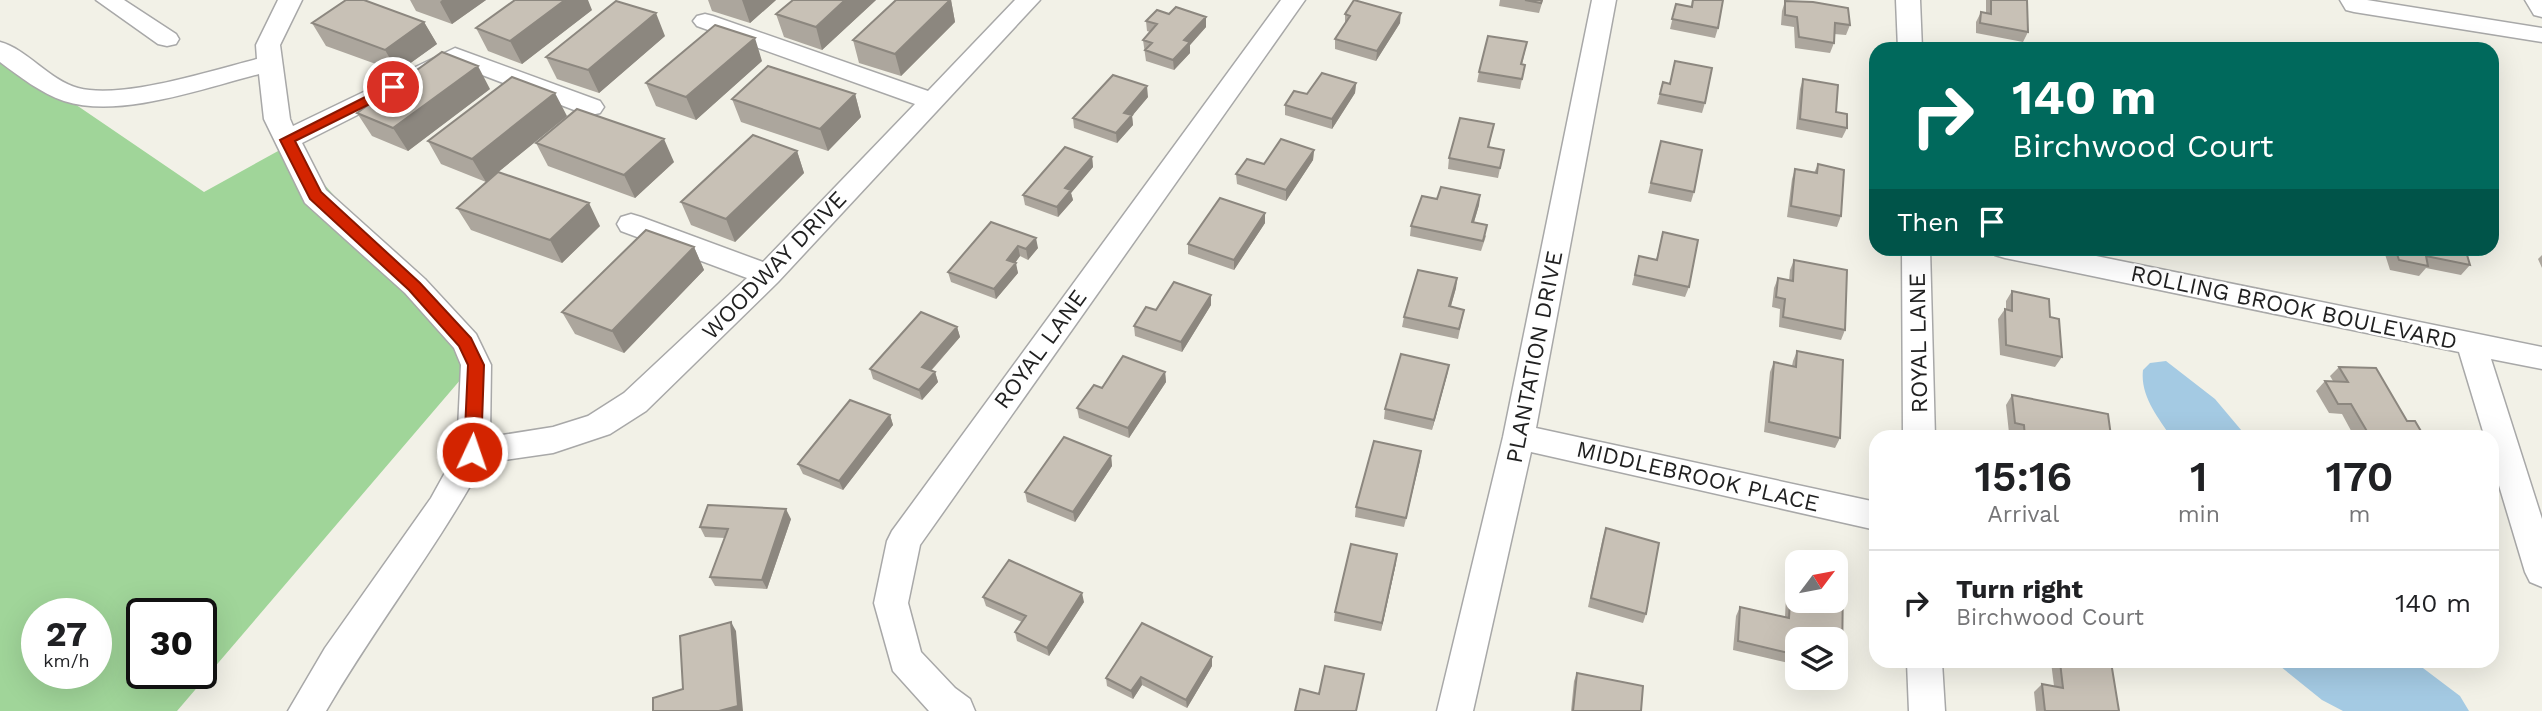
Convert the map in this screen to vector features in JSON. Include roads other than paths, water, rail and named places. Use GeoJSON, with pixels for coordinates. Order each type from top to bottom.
{"type":"FeatureCollection","features":[{"type":"Feature","properties":{"kind":"street"},"geometry":{"type":"LineString","coordinates":[[108,0],[167,39]]}},
{"type":"Feature","properties":{"kind":"street"},"geometry":{"type":"LineString","coordinates":[[290,0],[268,45],[277,119],[315,195],[406,278],[466,342],[476,365],[472,452],[442,508],[337,659],[306,711]]}},
{"type":"Feature","properties":{"kind":"street","name":"WOODWAY DRIVE"},"geometry":{"type":"LineString","coordinates":[[472,452],[554,440],[599,425],[635,402],[768,275],[1028,0]]}},
{"type":"Feature","properties":{"kind":"street","name":"ROYAL LANE"},"geometry":{"type":"LineString","coordinates":[[957,711],[942,700],[905,660],[891,603],[904,541],[1293,0]]}},
{"type":"Feature","properties":{"kind":"street","name":"PLANTATION DRIVE"},"geometry":{"type":"LineString","coordinates":[[1455,711],[1519,437],[1604,0]]}},
{"type":"Feature","properties":{"kind":"street"},"geometry":{"type":"LineString","coordinates":[[1908,0],[1910,42]]}},
{"type":"Feature","properties":{"kind":"street"},"geometry":{"type":"LineString","coordinates":[[2352,0],[2354,5],[2542,35]]}},
{"type":"Feature","properties":{"kind":"street"},"geometry":{"type":"LineString","coordinates":[[2537,0],[2542,10]]}},
{"type":"Feature","properties":{"kind":"street"},"geometry":{"type":"LineString","coordinates":[[705,21],[932,101]]}},
{"type":"Feature","properties":{"kind":"street"},"geometry":{"type":"LineString","coordinates":[[0,50],[33,76],[75,96],[104,98],[139,95],[270,63]]}},
{"type":"Feature","properties":{"kind":"street"},"geometry":{"type":"LineString","coordinates":[[287,140],[455,56],[591,107]]}},
{"type":"Feature","properties":{"kind":"street"},"geometry":{"type":"LineString","coordinates":[[631,224],[768,275]]}},
{"type":"Feature","properties":{"kind":"street","name":"ROYAL LANE"},"geometry":{"type":"LineString","coordinates":[[1916,256],[1919,430]]}},
{"type":"Feature","properties":{"kind":"street","name":"ROLLING BROOK BOULEVARD"},"geometry":{"type":"LineString","coordinates":[[2044,256],[2542,358]]}},
{"type":"Feature","properties":{"kind":"street"},"geometry":{"type":"LineString","coordinates":[[2471,344],[2498,430]]}},
{"type":"Feature","properties":{"kind":"street"},"geometry":{"type":"LineString","coordinates":[[2499,434],[2542,572]]}},
{"type":"Feature","properties":{"kind":"street","name":"MIDDLEBROOK PLACE"},"geometry":{"type":"LineString","coordinates":[[1519,437],[1869,514]]}},
{"type":"Feature","properties":{"kind":"street"},"geometry":{"type":"LineString","coordinates":[[1926,668],[1927,711]]}},
{"type":"Feature","properties":{"kind":"water"},"geometry":{"type":"Polygon","coordinates":[[[2166,361],[2215,399],[2241,430],[2166,430],[2144,389],[2143,370],[2150,363],[2166,361]]]}},
{"type":"Feature","properties":{"kind":"water"},"geometry":{"type":"Polygon","coordinates":[[[2282,668],[2423,668],[2460,696],[2469,711],[2343,711],[2322,700],[2282,668]]]}}]}
